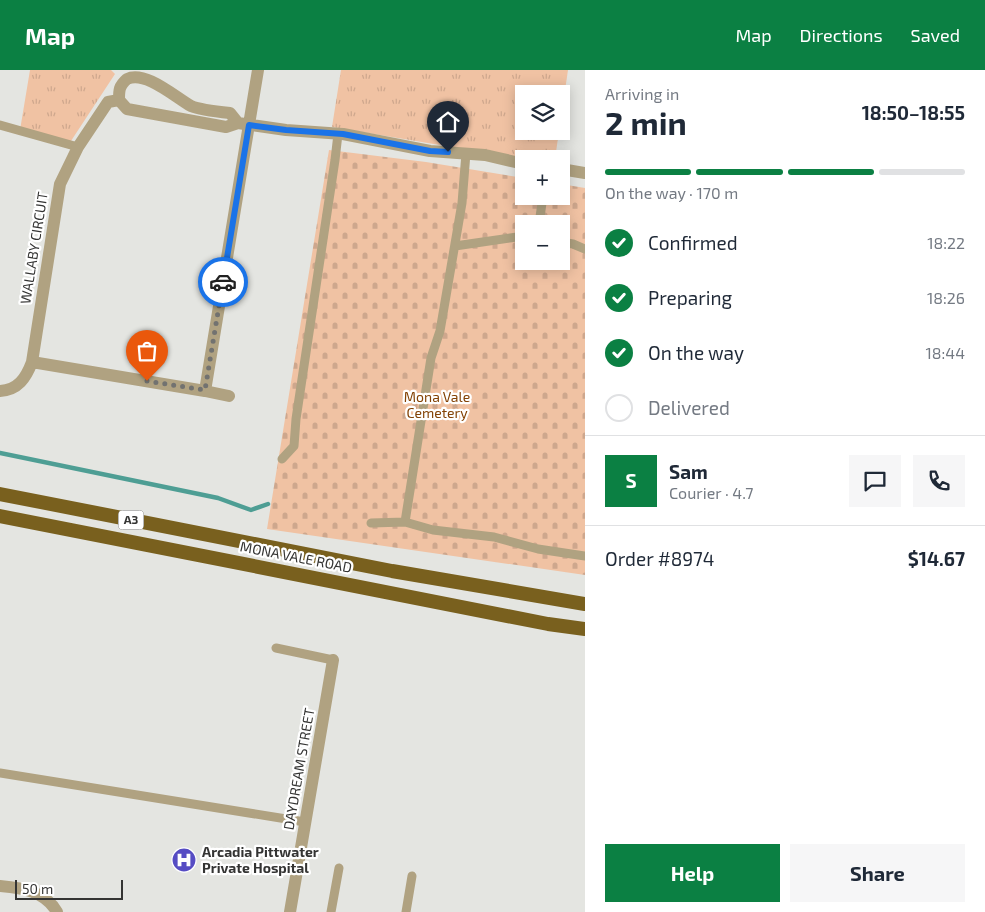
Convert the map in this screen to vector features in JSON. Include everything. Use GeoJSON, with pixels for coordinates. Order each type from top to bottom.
{"type":"FeatureCollection","features":[{"type":"Feature","properties":{"kind":"highway","name":"MONA VALE ROAD"},"geometry":{"type":"LineString","coordinates":[[0,494],[383,570],[585,604]]}},
{"type":"Feature","properties":{"kind":"highway","name":"MONA VALE ROAD"},"geometry":{"type":"LineString","coordinates":[[0,516],[585,630]]}},
{"type":"Feature","properties":{"kind":"street"},"geometry":{"type":"LineString","coordinates":[[205,390],[243,124],[258,70]]}},
{"type":"Feature","properties":{"kind":"street"},"geometry":{"type":"LineString","coordinates":[[243,124],[230,113],[193,107],[150,77],[125,75],[119,88],[119,100],[127,109],[226,126],[243,124],[338,134],[430,151],[485,155],[515,162]]}},
{"type":"Feature","properties":{"kind":"street","name":"WALLABY CIRCUIT"},"geometry":{"type":"LineString","coordinates":[[0,391],[13,388],[27,376],[32,362],[60,184],[78,147],[108,102],[119,100]]}},
{"type":"Feature","properties":{"kind":"street"},"geometry":{"type":"LineString","coordinates":[[570,170],[585,173]]}},
{"type":"Feature","properties":{"kind":"street"},"geometry":{"type":"LineString","coordinates":[[32,362],[205,390],[229,396]]}},
{"type":"Feature","properties":{"kind":"street","name":"DAYDREAM STREET"},"geometry":{"type":"LineString","coordinates":[[290,912],[333,660]]}},
{"type":"Feature","properties":{"kind":"street"},"geometry":{"type":"LineString","coordinates":[[0,886],[37,893],[52,904],[57,912]]}},
{"type":"Feature","properties":{"kind":"lane"},"geometry":{"type":"LineString","coordinates":[[0,125],[78,147]]}},
{"type":"Feature","properties":{"kind":"lane"},"geometry":{"type":"LineString","coordinates":[[282,459],[294,446],[296,419],[338,134]]}},
{"type":"Feature","properties":{"kind":"lane"},"geometry":{"type":"LineString","coordinates":[[405,522],[431,358],[440,331],[455,246],[462,203],[466,153]]}},
{"type":"Feature","properties":{"kind":"lane"},"geometry":{"type":"LineString","coordinates":[[455,246],[515,237]]}},
{"type":"Feature","properties":{"kind":"lane"},"geometry":{"type":"LineString","coordinates":[[570,244],[585,249]]}},
{"type":"Feature","properties":{"kind":"lane"},"geometry":{"type":"LineString","coordinates":[[371,523],[405,522],[433,530],[494,537],[538,549],[585,556]]}},
{"type":"Feature","properties":{"kind":"lane"},"geometry":{"type":"LineString","coordinates":[[276,648],[333,660]]}},
{"type":"Feature","properties":{"kind":"lane"},"geometry":{"type":"LineString","coordinates":[[0,772],[305,822]]}},
{"type":"Feature","properties":{"kind":"lane"},"geometry":{"type":"LineString","coordinates":[[331,912],[339,868]]}},
{"type":"Feature","properties":{"kind":"lane"},"geometry":{"type":"LineString","coordinates":[[406,912],[412,876]]}},
{"type":"Feature","properties":{"kind":"green space"},"geometry":{"type":"Polygon","coordinates":[[[30,70],[111,70],[115,74],[69,144],[20,130],[30,70]]]}},
{"type":"Feature","properties":{"kind":"green space"},"geometry":{"type":"Polygon","coordinates":[[[341,70],[568,70],[566,85],[515,85],[515,140],[558,140],[556,150],[515,150],[515,158],[332,127],[341,70]]]}},
{"type":"Feature","properties":{"kind":"green space","name":"Mona Vale Cemetery"},"geometry":{"type":"Polygon","coordinates":[[[329,150],[426,162],[515,177],[515,205],[570,205],[570,186],[585,188],[585,575],[267,529],[329,150]]]}},
{"type":"Feature","properties":{"kind":"waterway"},"geometry":{"type":"LineString","coordinates":[[0,453],[218,498],[251,510],[268,504]]}},
{"type":"Feature","properties":{"kind":"way so far"},"geometry":{"type":"LineString","coordinates":[[147,381],[205,390],[223,282]]}},
{"type":"Feature","properties":{"kind":"place","name":"Arcadia Pittwater Private Hospital"},"geometry":{"type":"Point","coordinates":[184,860]}},
{"type":"Feature","properties":{"kind":"route"},"geometry":{"type":"LineString","coordinates":[[223,282],[249,125],[343,134],[430,151],[448,152]]}}]}
